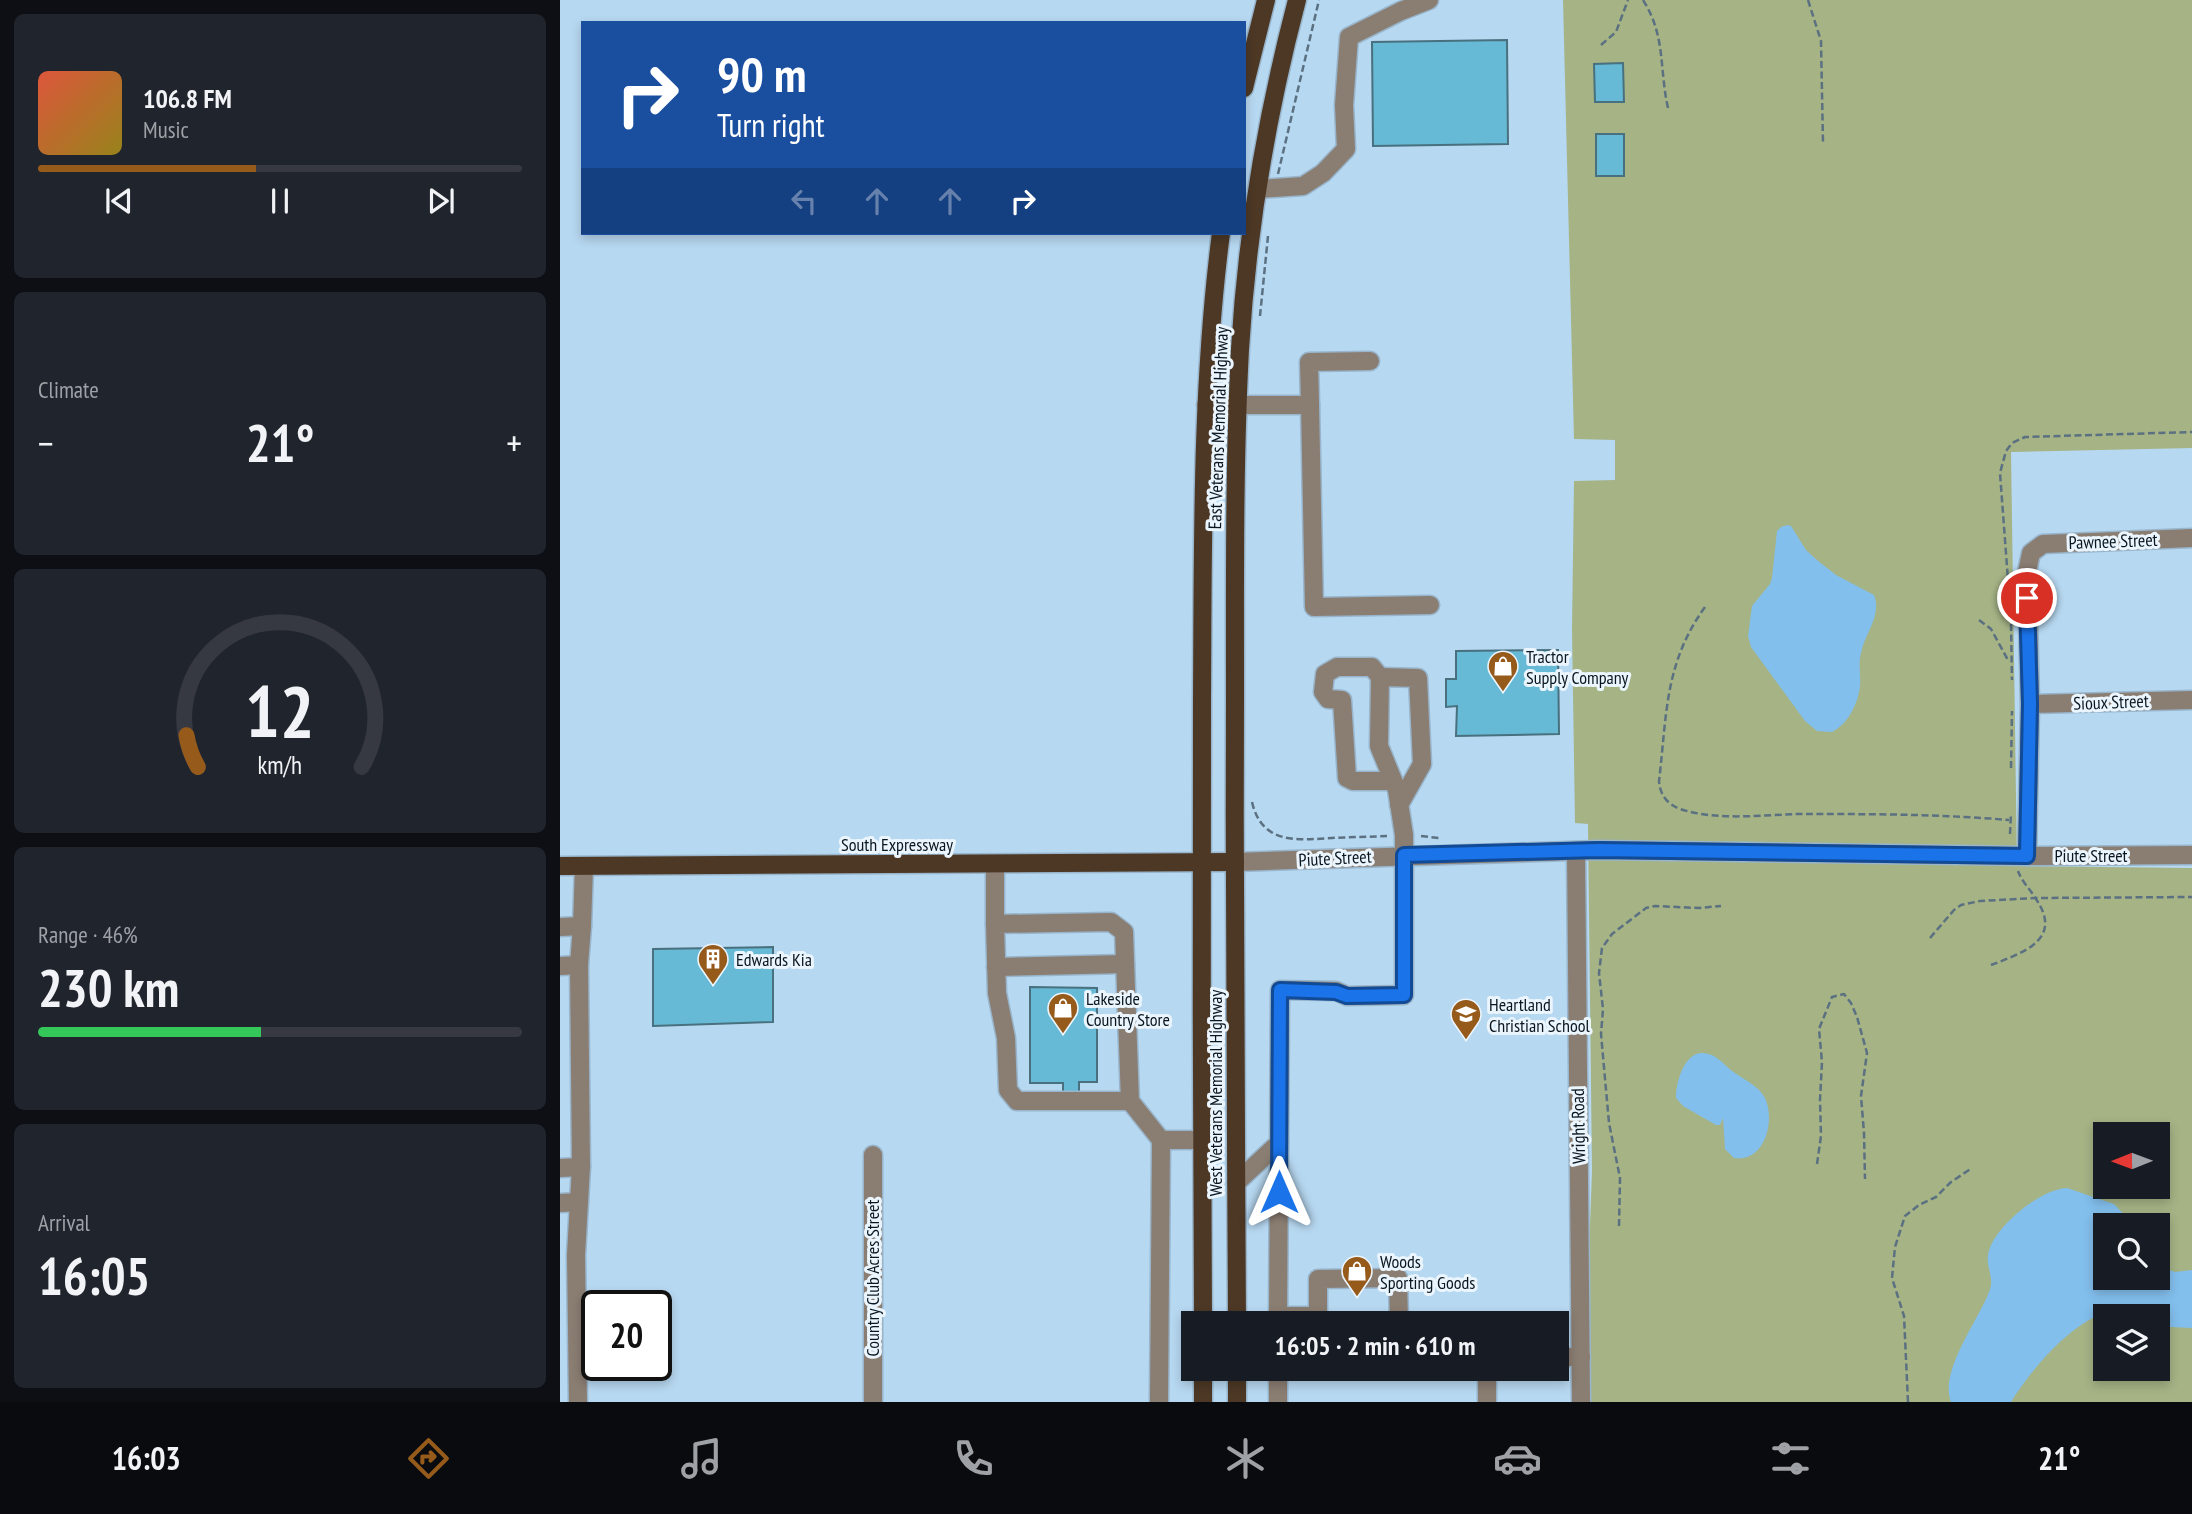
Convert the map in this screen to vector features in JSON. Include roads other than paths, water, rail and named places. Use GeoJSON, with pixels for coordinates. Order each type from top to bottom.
{"type":"FeatureCollection","features":[{"type":"Feature","properties":{"kind":"main road"},"geometry":{"type":"LineString","coordinates":[[1246,80],[1266,0]]}},
{"type":"Feature","properties":{"kind":"main road","name":"East Veterans Memorial Highway"},"geometry":{"type":"LineString","coordinates":[[1234,862],[1235,494],[1240,346],[1258,189],[1278,77],[1297,0]]}},
{"type":"Feature","properties":{"kind":"main road","name":"East Veterans Memorial Highway"},"geometry":{"type":"LineString","coordinates":[[1201,863],[1203,490],[1212,310],[1221,235]]}},
{"type":"Feature","properties":{"kind":"main road","name":"South Expressway"},"geometry":{"type":"LineString","coordinates":[[560,866],[1234,862]]}},
{"type":"Feature","properties":{"kind":"main road","name":"West Veterans Memorial Highway"},"geometry":{"type":"LineString","coordinates":[[1234,862],[1237,1311]]}},
{"type":"Feature","properties":{"kind":"main road","name":"West Veterans Memorial Highway"},"geometry":{"type":"LineString","coordinates":[[1201,863],[1203,1311]]}},
{"type":"Feature","properties":{"kind":"main road"},"geometry":{"type":"LineString","coordinates":[[1203,1381],[1203,1402]]}},
{"type":"Feature","properties":{"kind":"main road"},"geometry":{"type":"LineString","coordinates":[[1237,1381],[1237,1402]]}},
{"type":"Feature","properties":{"kind":"street"},"geometry":{"type":"LineString","coordinates":[[1258,189],[1303,186],[1323,173],[1346,149],[1344,105],[1349,37],[1429,0]]}},
{"type":"Feature","properties":{"kind":"street"},"geometry":{"type":"LineString","coordinates":[[1370,361],[1309,362],[1314,607],[1430,605]]}},
{"type":"Feature","properties":{"kind":"street"},"geometry":{"type":"LineString","coordinates":[[1206,405],[1310,405]]}},
{"type":"Feature","properties":{"kind":"street","name":"Pawnee Street"},"geometry":{"type":"LineString","coordinates":[[2021,707],[2027,572],[2029,558],[2035,548],[2043,544],[2192,538]]}},
{"type":"Feature","properties":{"kind":"street"},"geometry":{"type":"LineString","coordinates":[[1278,1311],[1280,990],[1336,992],[1347,996],[1404,995],[1404,835],[1393,781],[1378,746],[1380,677],[1372,667],[1337,667],[1325,674],[1323,692],[1328,699],[1342,700],[1347,778],[1393,781]]}},
{"type":"Feature","properties":{"kind":"street"},"geometry":{"type":"LineString","coordinates":[[1380,677],[1418,678],[1422,764],[1399,805]]}},
{"type":"Feature","properties":{"kind":"street","name":"Sioux Street"},"geometry":{"type":"LineString","coordinates":[[2021,707],[2192,700]]}},
{"type":"Feature","properties":{"kind":"street"},"geometry":{"type":"LineString","coordinates":[[2021,707],[2027,856]]}},
{"type":"Feature","properties":{"kind":"street","name":"Piute Street"},"geometry":{"type":"LineString","coordinates":[[1234,862],[1576,850],[2027,856],[2192,855]]}},
{"type":"Feature","properties":{"kind":"street","name":"Wright Road"},"geometry":{"type":"LineString","coordinates":[[1576,850],[1581,1402]]}},
{"type":"Feature","properties":{"kind":"street"},"geometry":{"type":"LineString","coordinates":[[995,864],[997,993],[1006,1038],[1008,1090],[1017,1101],[1130,1101]]}},
{"type":"Feature","properties":{"kind":"street"},"geometry":{"type":"LineString","coordinates":[[578,1402],[568,1244],[579,1202],[581,1167],[579,965],[584,867]]}},
{"type":"Feature","properties":{"kind":"street"},"geometry":{"type":"LineString","coordinates":[[995,924],[1111,922],[1124,932],[1130,1101],[1161,1140],[1159,1402]]}},
{"type":"Feature","properties":{"kind":"street"},"geometry":{"type":"LineString","coordinates":[[560,926],[582,926]]}},
{"type":"Feature","properties":{"kind":"street"},"geometry":{"type":"LineString","coordinates":[[996,967],[1125,964]]}},
{"type":"Feature","properties":{"kind":"street"},"geometry":{"type":"LineString","coordinates":[[560,966],[579,965]]}},
{"type":"Feature","properties":{"kind":"street"},"geometry":{"type":"LineString","coordinates":[[1161,1140],[1202,1140]]}},
{"type":"Feature","properties":{"kind":"street"},"geometry":{"type":"LineString","coordinates":[[1236,1183],[1279,1143]]}},
{"type":"Feature","properties":{"kind":"street","name":"Country Club Acres Street"},"geometry":{"type":"LineString","coordinates":[[873,1155],[873,1402]]}},
{"type":"Feature","properties":{"kind":"street"},"geometry":{"type":"LineString","coordinates":[[560,1168],[581,1167]]}},
{"type":"Feature","properties":{"kind":"street"},"geometry":{"type":"LineString","coordinates":[[560,1203],[579,1202]]}},
{"type":"Feature","properties":{"kind":"street"},"geometry":{"type":"LineString","coordinates":[[1318,1311],[1318,1279],[1398,1278],[1399,1311]]}},
{"type":"Feature","properties":{"kind":"street"},"geometry":{"type":"LineString","coordinates":[[1569,1357],[1581,1357]]}},
{"type":"Feature","properties":{"kind":"street"},"geometry":{"type":"LineString","coordinates":[[1278,1381],[1278,1402]]}},
{"type":"Feature","properties":{"kind":"street"},"geometry":{"type":"LineString","coordinates":[[1487,1381],[1487,1402]]}},
{"type":"Feature","properties":{"kind":"water"},"geometry":{"type":"Polygon","coordinates":[[[1787,525],[1791,526],[1806,550],[1817,560],[1836,575],[1874,595],[1876,603],[1860,657],[1857,700],[1847,719],[1832,732],[1817,731],[1805,721],[1751,647],[1748,636],[1752,606],[1772,578],[1777,531],[1787,525]]]}},
{"type":"Feature","properties":{"kind":"water"},"geometry":{"type":"Polygon","coordinates":[[[1700,1053],[1718,1059],[1755,1086],[1765,1098],[1768,1129],[1760,1148],[1753,1154],[1734,1158],[1725,1149],[1723,1118],[1720,1125],[1716,1125],[1683,1106],[1676,1098],[1677,1085],[1685,1065],[1694,1055],[1700,1053]]]}},
{"type":"Feature","properties":{"kind":"water"},"geometry":{"type":"Polygon","coordinates":[[[2067,1188],[2114,1204],[2123,1213],[2093,1213],[2093,1290],[2170,1290],[2170,1270],[2192,1270],[2192,1328],[2170,1327],[2170,1304],[2093,1304],[2093,1318],[2070,1333],[2042,1360],[2011,1402],[1951,1402],[1950,1376],[1955,1361],[1991,1287],[1988,1255],[1991,1244],[2019,1212],[2056,1190],[2067,1188]]]}},
{"type":"Feature","properties":{"kind":"place","name":"Tractor Supply Company"},"geometry":{"type":"Point","coordinates":[1503,693]}},
{"type":"Feature","properties":{"kind":"place","name":"Edwards Kia"},"geometry":{"type":"Point","coordinates":[713,986]}},
{"type":"Feature","properties":{"kind":"place","name":"Lakeside Country Store"},"geometry":{"type":"Point","coordinates":[1063,1035]}},
{"type":"Feature","properties":{"kind":"place","name":"Heartland Christian School"},"geometry":{"type":"Point","coordinates":[1466,1041]}},
{"type":"Feature","properties":{"kind":"place","name":"Woods Sporting Goods"},"geometry":{"type":"Point","coordinates":[1357,1298]}}]}
